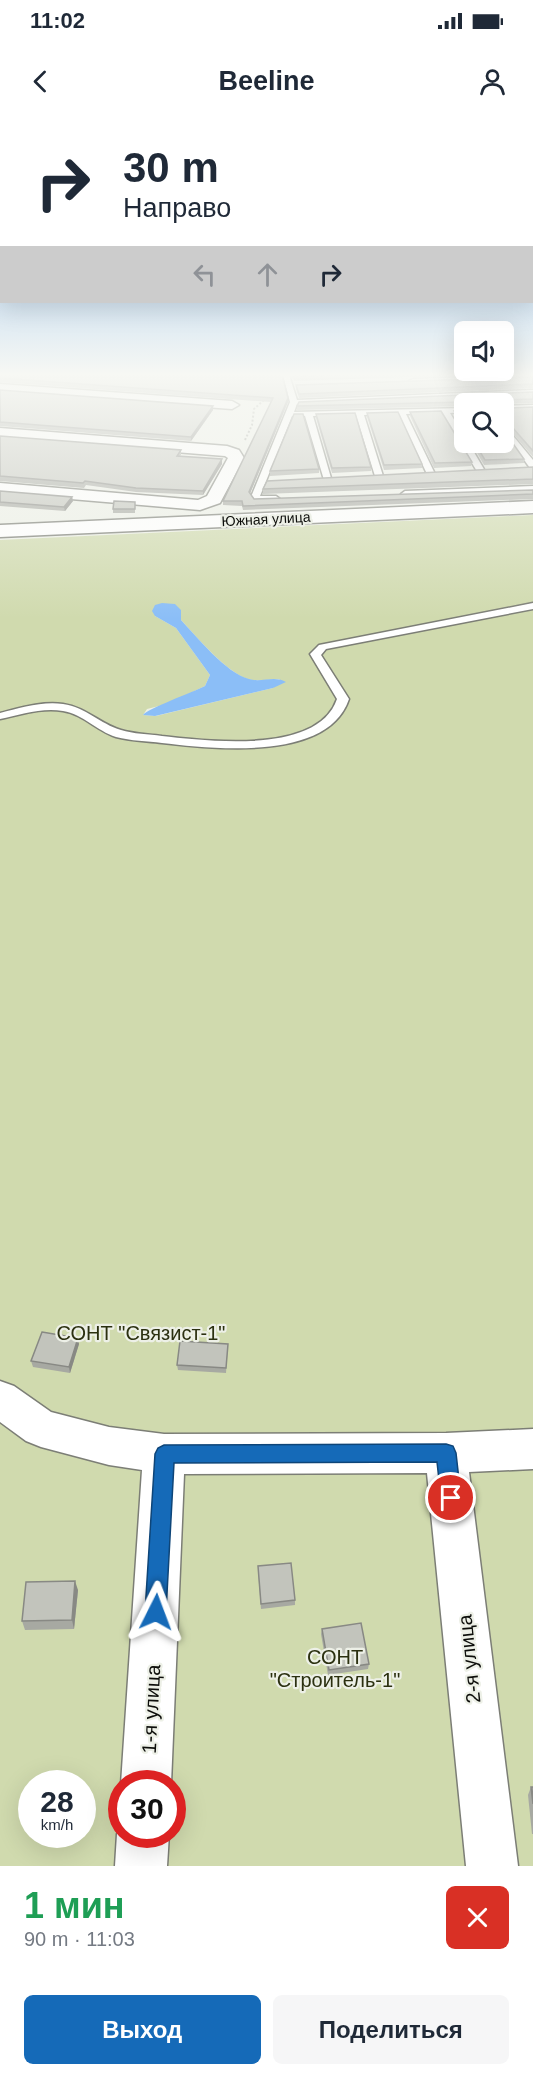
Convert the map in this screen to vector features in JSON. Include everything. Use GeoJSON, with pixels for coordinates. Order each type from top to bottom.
{"type":"FeatureCollection","features":[{"type":"Feature","properties":{"kind":"main road","name":"Южная улица"},"geometry":{"type":"LineString","coordinates":[[0,531],[533,507]]}},
{"type":"Feature","properties":{"kind":"street"},"geometry":{"type":"LineString","coordinates":[[0,488],[200,505],[214,499],[234,463],[233,456]]}},
{"type":"Feature","properties":{"kind":"street"},"geometry":{"type":"LineString","coordinates":[[0,1399],[41,1428],[109,1446],[164,1454],[446,1453],[533,1449]]}},
{"type":"Feature","properties":{"kind":"street","name":"2-я улица"},"geometry":{"type":"LineString","coordinates":[[446,1453],[492,1866]]}},
{"type":"Feature","properties":{"kind":"street","name":"1-я улица"},"geometry":{"type":"LineString","coordinates":[[147,1770],[164,1454]]}},
{"type":"Feature","properties":{"kind":"street"},"geometry":{"type":"LineString","coordinates":[[141,1866],[142,1848]]}},
{"type":"Feature","properties":{"kind":"lane"},"geometry":{"type":"LineString","coordinates":[[272,456],[255,497],[257,499],[285,499]]}},
{"type":"Feature","properties":{"kind":"lane"},"geometry":{"type":"LineString","coordinates":[[321,456],[327,478]]}},
{"type":"Feature","properties":{"kind":"lane"},"geometry":{"type":"LineString","coordinates":[[374,456],[380,476]]}},
{"type":"Feature","properties":{"kind":"lane"},"geometry":{"type":"LineString","coordinates":[[423,456],[431,474]]}},
{"type":"Feature","properties":{"kind":"lane"},"geometry":{"type":"LineString","coordinates":[[473,456],[481,471]]}},
{"type":"Feature","properties":{"kind":"lane"},"geometry":{"type":"LineString","coordinates":[[523,468],[533,467]]}},
{"type":"Feature","properties":{"kind":"lane"},"geometry":{"type":"LineString","coordinates":[[471,472],[492,471]]}},
{"type":"Feature","properties":{"kind":"lane"},"geometry":{"type":"LineString","coordinates":[[420,474],[441,473]]}},
{"type":"Feature","properties":{"kind":"lane"},"geometry":{"type":"LineString","coordinates":[[369,477],[390,476]]}},
{"type":"Feature","properties":{"kind":"lane"},"geometry":{"type":"LineString","coordinates":[[316,479],[338,478]]}},
{"type":"Feature","properties":{"kind":"lane"},"geometry":{"type":"LineString","coordinates":[[261,481],[272,480]]}},
{"type":"Feature","properties":{"kind":"lane"},"geometry":{"type":"LineString","coordinates":[[391,495],[533,489]]}},
{"type":"Feature","properties":{"kind":"lane"},"geometry":{"type":"LineString","coordinates":[[0,717],[46,707],[62,707],[76,710],[106,729],[120,734],[218,745],[276,742],[324,726],[337,714],[343,699],[338,687],[319,663],[315,654],[323,647],[533,606]]}},
{"type":"Feature","properties":{"kind":"green space"},"geometry":{"type":"Polygon","coordinates":[[[533,515],[533,1866],[0,1866],[0,540],[533,515]],[[181,610],[155,616],[176,628],[210,675],[205,686],[167,704],[147,709],[143,715],[156,716],[273,688],[280,679],[252,680],[234,672],[214,655],[181,620],[181,610]]]}},
{"type":"Feature","properties":{"kind":"water"},"geometry":{"type":"Polygon","coordinates":[[[175,604],[181,610],[181,620],[212,654],[231,670],[249,679],[277,679],[286,682],[273,688],[155,716],[143,715],[205,686],[210,675],[176,628],[155,616],[152,611],[155,605],[175,604]]]}},
{"type":"Feature","properties":{"kind":"building"},"geometry":{"type":"Polygon","coordinates":[[[0,456],[184,456],[222,459],[203,491],[136,488],[85,481],[83,483],[0,476],[0,456]]]}},
{"type":"Feature","properties":{"kind":"building"},"geometry":{"type":"Polygon","coordinates":[[[245,456],[264,456],[249,492],[254,499],[533,490],[533,494],[243,506],[242,501],[223,501],[245,456]]]}},
{"type":"Feature","properties":{"kind":"building"},"geometry":{"type":"Polygon","coordinates":[[[276,456],[315,456],[319,469],[270,471],[276,456]]]}},
{"type":"Feature","properties":{"kind":"building"},"geometry":{"type":"Polygon","coordinates":[[[329,456],[368,456],[371,467],[332,468],[329,456]]]}},
{"type":"Feature","properties":{"kind":"building"},"geometry":{"type":"Polygon","coordinates":[[[381,456],[419,456],[422,464],[384,465],[381,456]]]}},
{"type":"Feature","properties":{"kind":"building"},"geometry":{"type":"Polygon","coordinates":[[[432,456],[469,456],[472,462],[435,463],[432,456]]]}},
{"type":"Feature","properties":{"kind":"building"},"geometry":{"type":"Polygon","coordinates":[[[483,456],[522,456],[524,459],[485,460],[483,456]]]}},
{"type":"Feature","properties":{"kind":"building"},"geometry":{"type":"Polygon","coordinates":[[[533,467],[533,479],[263,489],[267,481],[533,467]]]}},
{"type":"Feature","properties":{"kind":"building"},"geometry":{"type":"Polygon","coordinates":[[[0,491],[72,497],[64,507],[0,502],[0,491]]]}},
{"type":"Feature","properties":{"kind":"building"},"geometry":{"type":"Polygon","coordinates":[[[114,501],[135,502],[135,509],[113,509],[114,501]]]}},
{"type":"Feature","properties":{"kind":"building"},"geometry":{"type":"Polygon","coordinates":[[[42,1332],[78,1338],[69,1367],[31,1361],[42,1332]]]}},
{"type":"Feature","properties":{"kind":"building"},"geometry":{"type":"Polygon","coordinates":[[[180,1341],[228,1344],[226,1368],[177,1365],[180,1341]]]}},
{"type":"Feature","properties":{"kind":"building"},"geometry":{"type":"Polygon","coordinates":[[[291,1563],[295,1600],[261,1604],[258,1566],[291,1563]]]}},
{"type":"Feature","properties":{"kind":"building"},"geometry":{"type":"Polygon","coordinates":[[[75,1581],[72,1620],[22,1621],[26,1582],[75,1581]]]}},
{"type":"Feature","properties":{"kind":"building"},"geometry":{"type":"Polygon","coordinates":[[[361,1623],[369,1664],[329,1670],[322,1629],[361,1623]]]}},
{"type":"Feature","properties":{"kind":"route"},"geometry":{"type":"LineString","coordinates":[[156,1612],[164,1454],[446,1453],[451,1498]]}},
{"type":"Feature","properties":{"kind":"park label","name":"СОНТ \"Связист-1\""},"geometry":{"type":"Point","coordinates":[141,1333]}},
{"type":"Feature","properties":{"kind":"park label","name":"СОНТ \"Строитель-1\""},"geometry":{"type":"Point","coordinates":[335,1668]}}]}
